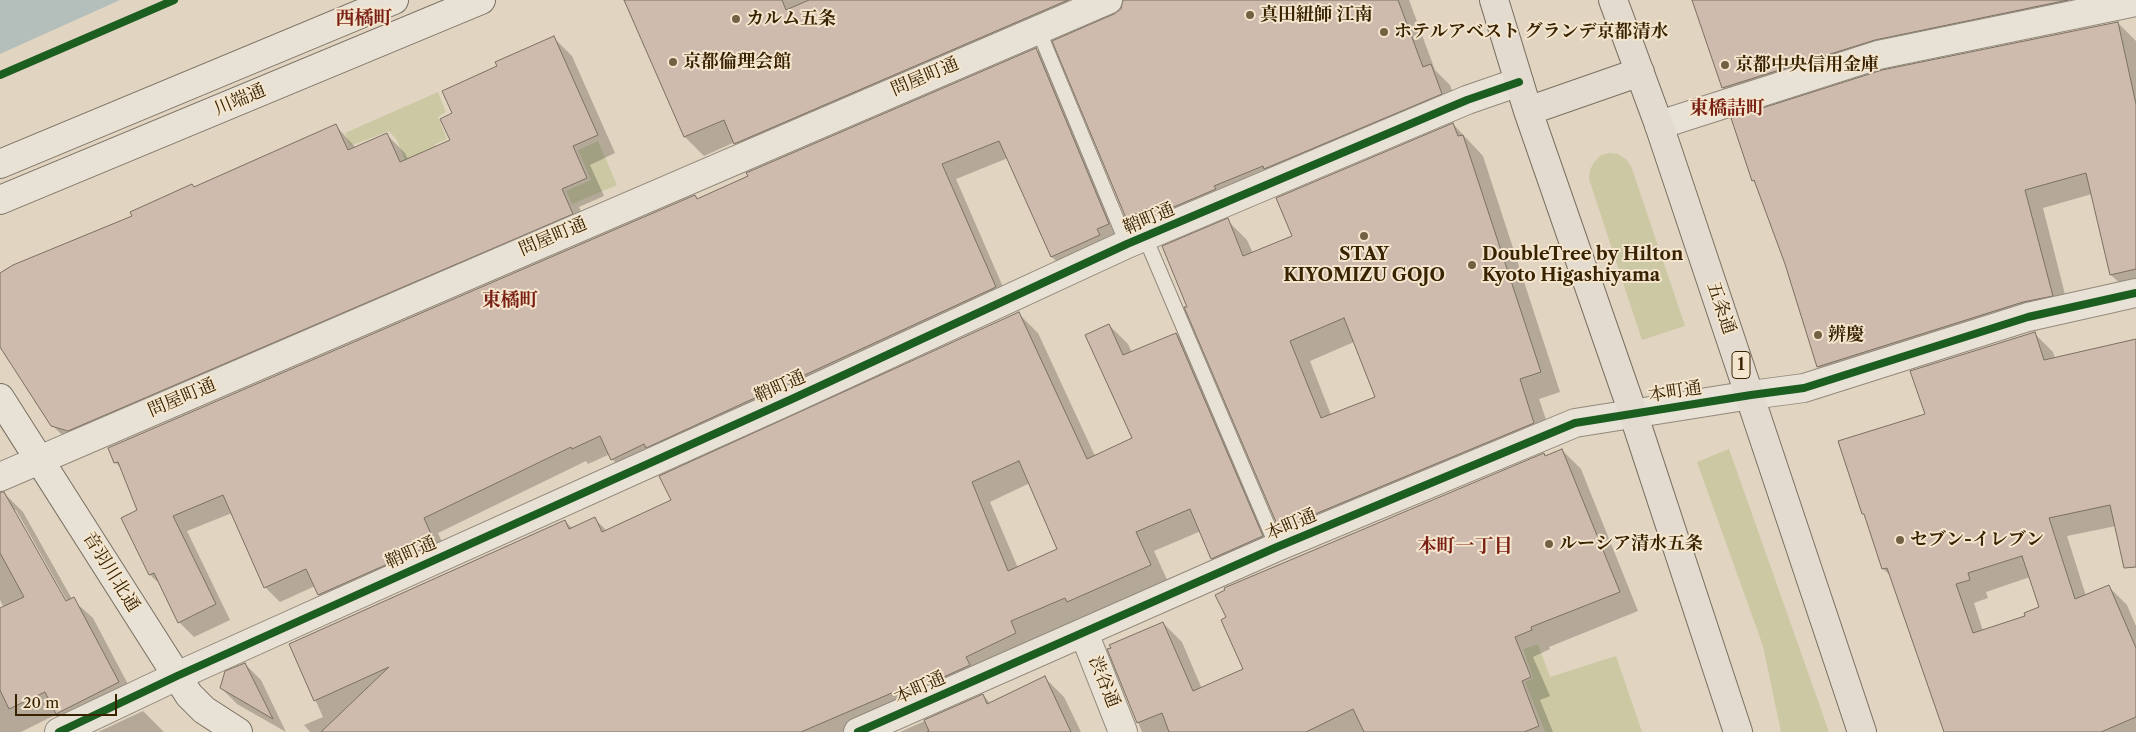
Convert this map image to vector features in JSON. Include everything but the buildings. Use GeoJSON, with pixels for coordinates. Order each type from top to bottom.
{"type":"FeatureCollection","features":[{"type":"Feature","properties":{"kind":"highway"},"geometry":{"type":"LineString","coordinates":[[1494,0],[1528,111],[1633,414],[1738,732]]}},
{"type":"Feature","properties":{"kind":"highway","name":"五条通"},"geometry":{"type":"LineString","coordinates":[[1612,0],[1660,125],[1862,732]]}},
{"type":"Feature","properties":{"kind":"highway"},"geometry":{"type":"LineString","coordinates":[[1528,111],[1640,72]]}},
{"type":"Feature","properties":{"kind":"street","name":"川端通"},"geometry":{"type":"LineString","coordinates":[[0,164],[394,0]]}},
{"type":"Feature","properties":{"kind":"street","name":"川端通"},"geometry":{"type":"LineString","coordinates":[[0,200],[481,0]]}},
{"type":"Feature","properties":{"kind":"street","name":"問屋町通"},"geometry":{"type":"LineString","coordinates":[[0,477],[1108,0]]}},
{"type":"Feature","properties":{"kind":"street"},"geometry":{"type":"LineString","coordinates":[[1660,125],[1878,55],[2136,2]]}},
{"type":"Feature","properties":{"kind":"street","name":"鞘町通"},"geometry":{"type":"LineString","coordinates":[[59,732],[177,676],[774,407],[1136,240],[1467,100],[1519,82]]}},
{"type":"Feature","properties":{"kind":"street","name":"本町通"},"geometry":{"type":"LineString","coordinates":[[858,732],[1277,547],[1575,423],[1751,394],[1804,388],[2028,317],[2136,293]]}},
{"type":"Feature","properties":{"kind":"street","name":"音羽川北通"},"geometry":{"type":"LineString","coordinates":[[0,398],[198,706],[238,732]]}},
{"type":"Feature","properties":{"kind":"street","name":"渋谷通"},"geometry":{"type":"LineString","coordinates":[[1084,633],[1123,732]]}},
{"type":"Feature","properties":{"kind":"lane"},"geometry":{"type":"LineString","coordinates":[[1038,29],[1277,547]]}},
{"type":"Feature","properties":{"kind":"shaded area"},"geometry":{"type":"Polygon","coordinates":[[[0,0],[120,0],[0,54],[0,0]]]}},
{"type":"Feature","properties":{"kind":"shaded area"},"geometry":{"type":"Polygon","coordinates":[[[438,92],[446,112],[438,117],[447,139],[435,144],[436,155],[409,171],[397,140],[389,131],[350,146],[345,133],[438,92]]]}},
{"type":"Feature","properties":{"kind":"shaded area"},"geometry":{"type":"Polygon","coordinates":[[[598,141],[617,185],[572,204],[566,191],[591,180],[578,150],[598,141]]]}},
{"type":"Feature","properties":{"kind":"shaded area"},"geometry":{"type":"Polygon","coordinates":[[[1609,153],[1618,154],[1626,159],[1631,166],[1685,326],[1642,340],[1589,179],[1590,170],[1594,162],[1601,155],[1609,153]]]}},
{"type":"Feature","properties":{"kind":"shaded area"},"geometry":{"type":"Polygon","coordinates":[[[1729,449],[1829,732],[1781,732],[1763,646],[1697,462],[1729,449]]]}},
{"type":"Feature","properties":{"kind":"shaded area"},"geometry":{"type":"Polygon","coordinates":[[[1538,644],[1550,677],[1616,656],[1642,732],[1545,732],[1525,682],[1533,678],[1523,649],[1538,644]]]}},
{"type":"Feature","properties":{"kind":"cycle path"},"geometry":{"type":"LineString","coordinates":[[0,75],[174,0]]}},
{"type":"Feature","properties":{"kind":"cycle path"},"geometry":{"type":"LineString","coordinates":[[59,732],[177,676],[792,399],[1127,244],[1467,100],[1519,82]]}},
{"type":"Feature","properties":{"kind":"cycle path"},"geometry":{"type":"LineString","coordinates":[[858,732],[1277,547],[1575,423],[1804,388],[2028,317],[2136,293]]}},
{"type":"Feature","properties":{"kind":"place","name":"真田紐師 江南"},"geometry":{"type":"Point","coordinates":[1250,15]}},
{"type":"Feature","properties":{"kind":"place","name":"カルム五条"},"geometry":{"type":"Point","coordinates":[736,19]}},
{"type":"Feature","properties":{"kind":"place","name":"ホテルアベスト グランデ京都清水"},"geometry":{"type":"Point","coordinates":[1384,32]}},
{"type":"Feature","properties":{"kind":"place","name":"京都倫理会館"},"geometry":{"type":"Point","coordinates":[673,62]}},
{"type":"Feature","properties":{"kind":"place","name":"京都中央信用金庫"},"geometry":{"type":"Point","coordinates":[1725,65]}},
{"type":"Feature","properties":{"kind":"place","name":"STAY KIYOMIZU GOJO"},"geometry":{"type":"Point","coordinates":[1364,236]}},
{"type":"Feature","properties":{"kind":"place","name":"DoubleTree by Hilton Kyoto Higashiyama"},"geometry":{"type":"Point","coordinates":[1472,265]}},
{"type":"Feature","properties":{"kind":"place","name":"辨慶"},"geometry":{"type":"Point","coordinates":[1818,335]}},
{"type":"Feature","properties":{"kind":"place","name":"セブン-イレブン"},"geometry":{"type":"Point","coordinates":[1900,540]}},
{"type":"Feature","properties":{"kind":"place","name":"ルーシア清水五条"},"geometry":{"type":"Point","coordinates":[1549,544]}},
{"type":"Feature","properties":{"kind":"district","name":"西橘町"},"geometry":{"type":"Point","coordinates":[364,19]}},
{"type":"Feature","properties":{"kind":"district","name":"東橋詰町"},"geometry":{"type":"Point","coordinates":[1727,109]}},
{"type":"Feature","properties":{"kind":"district","name":"東橘町"},"geometry":{"type":"Point","coordinates":[510,301]}},
{"type":"Feature","properties":{"kind":"district","name":"本町一丁目"},"geometry":{"type":"Point","coordinates":[1465,547]}}]}
